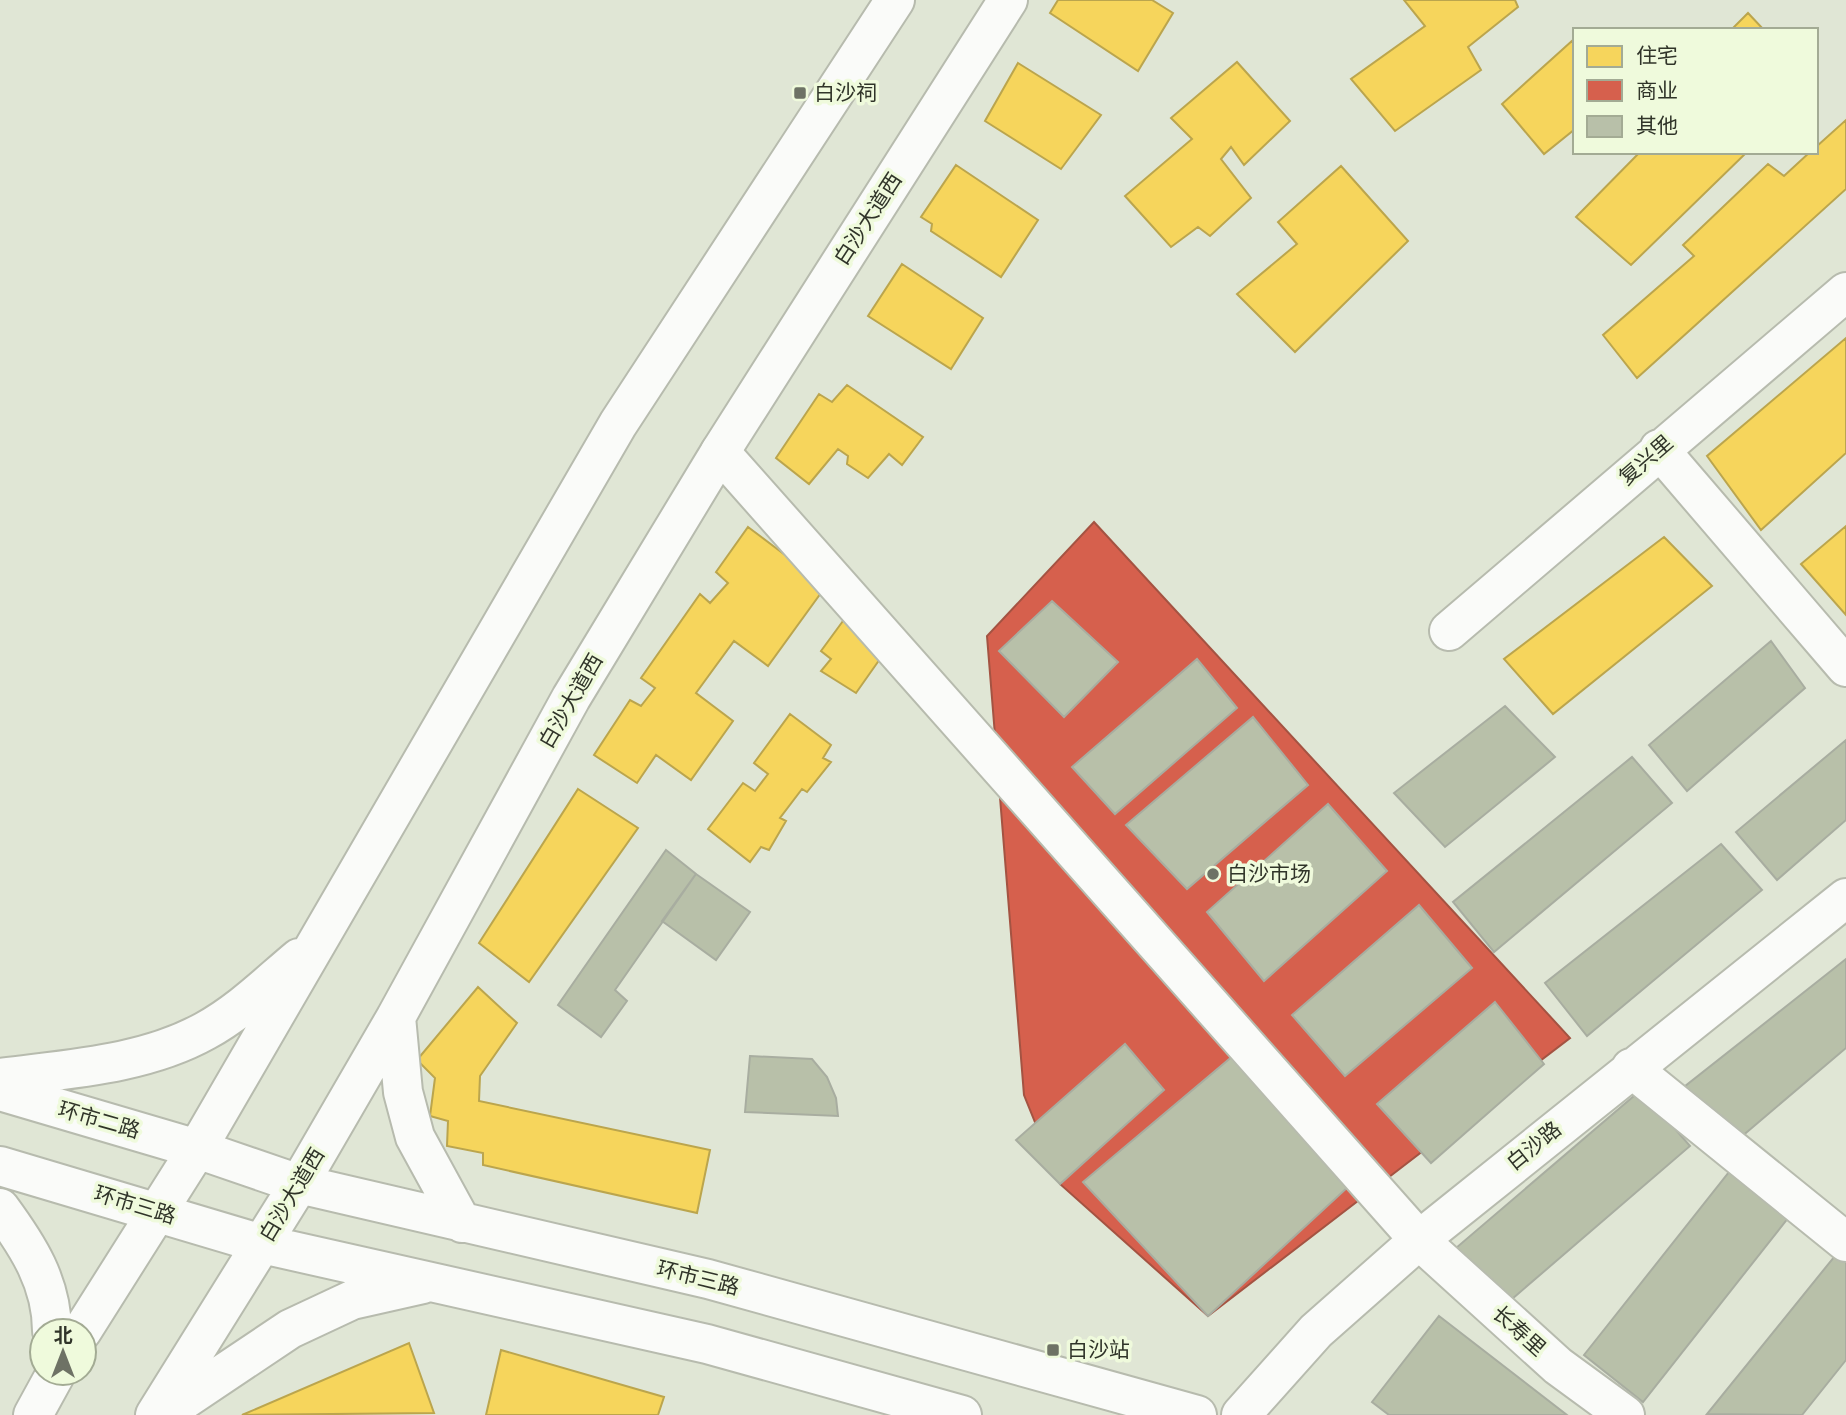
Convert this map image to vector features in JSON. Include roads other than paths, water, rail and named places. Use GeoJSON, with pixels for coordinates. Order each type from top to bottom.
{"type":"FeatureCollection","features":[{"type":"Feature","properties":{"kind":"main road"},"geometry":{"type":"LineString","coordinates":[[91,1317],[197,1149],[618,424],[895,0]]}},
{"type":"Feature","properties":{"kind":"main road","name":"白沙大道西"},"geometry":{"type":"LineString","coordinates":[[155,1415],[299,1184],[396,1017],[571,698],[720,452],[1008,0]]}},
{"type":"Feature","properties":{"kind":"main road","name":"复兴里"},"geometry":{"type":"LineString","coordinates":[[1449,631],[1846,292]]}},
{"type":"Feature","properties":{"kind":"main road"},"geometry":{"type":"LineString","coordinates":[[1659,449],[1846,667]]}},
{"type":"Feature","properties":{"kind":"main road","name":"长寿里"},"geometry":{"type":"LineString","coordinates":[[720,452],[1419,1240],[1558,1366],[1625,1415]]}},
{"type":"Feature","properties":{"kind":"main road","name":"白沙路"},"geometry":{"type":"LineString","coordinates":[[1241,1415],[1316,1331],[1419,1240],[1846,898]]}},
{"type":"Feature","properties":{"kind":"main road"},"geometry":{"type":"LineString","coordinates":[[0,1078],[106,1063],[157,1050],[204,1032],[235,1012],[321,938]]}},
{"type":"Feature","properties":{"kind":"main road"},"geometry":{"type":"LineString","coordinates":[[396,1017],[403,1092],[415,1137],[462,1223]]}},
{"type":"Feature","properties":{"kind":"main road"},"geometry":{"type":"LineString","coordinates":[[1631,1068],[1846,1242]]}},
{"type":"Feature","properties":{"kind":"main road","name":"环市二路"},"geometry":{"type":"LineString","coordinates":[[0,1091],[197,1149]]}},
{"type":"Feature","properties":{"kind":"main road","name":"环市三路"},"geometry":{"type":"LineString","coordinates":[[197,1149],[299,1184],[708,1279],[1198,1415]]}},
{"type":"Feature","properties":{"kind":"main road","name":"环市三路"},"geometry":{"type":"LineString","coordinates":[[0,1166],[262,1244],[707,1344],[962,1415]]}},
{"type":"Feature","properties":{"kind":"main road"},"geometry":{"type":"LineString","coordinates":[[0,1208],[40,1268],[52,1308],[52,1317]]}},
{"type":"Feature","properties":{"kind":"main road"},"geometry":{"type":"LineString","coordinates":[[162,1415],[290,1329],[352,1300],[435,1281]]}},
{"type":"Feature","properties":{"kind":"main road"},"geometry":{"type":"LineString","coordinates":[[33,1415],[47,1387]]}},
{"type":"Feature","properties":{"kind":"place","name":"白沙祠"},"geometry":{"type":"Point","coordinates":[800,93]}},
{"type":"Feature","properties":{"kind":"place","name":"白沙市场"},"geometry":{"type":"Point","coordinates":[1213,874]}},
{"type":"Feature","properties":{"kind":"place","name":"白沙站"},"geometry":{"type":"Point","coordinates":[1053,1350]}}]}
